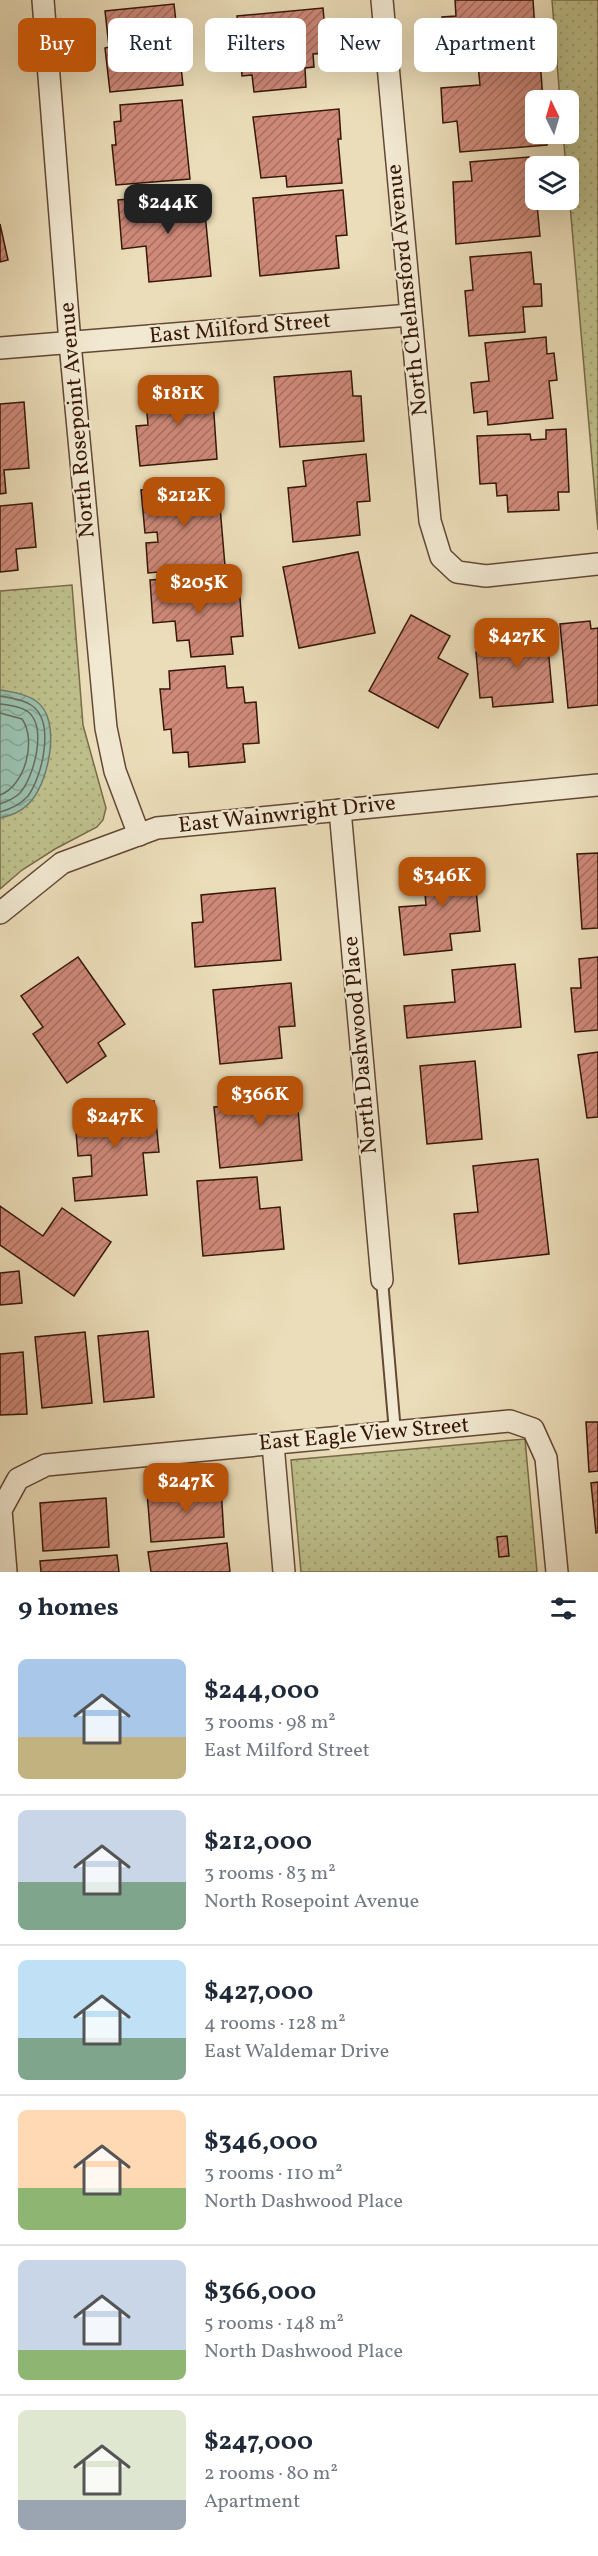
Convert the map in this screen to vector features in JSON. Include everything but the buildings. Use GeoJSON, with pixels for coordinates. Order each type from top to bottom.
{"type":"FeatureCollection","features":[{"type":"Feature","properties":{"kind":"street","name":"North Rosepoint Avenue"},"geometry":{"type":"LineString","coordinates":[[43,0],[70,343],[106,728],[115,771],[139,835]]}},
{"type":"Feature","properties":{"kind":"street","name":"North Chelmsford Avenue"},"geometry":{"type":"LineString","coordinates":[[382,0],[430,521],[441,557],[457,572],[486,576],[598,564]]}},
{"type":"Feature","properties":{"kind":"street","name":"East Milford Street"},"geometry":{"type":"LineString","coordinates":[[0,348],[410,315]]}},
{"type":"Feature","properties":{"kind":"street","name":"East Wainwright Drive"},"geometry":{"type":"LineString","coordinates":[[0,914],[62,863],[157,828],[598,785]]}},
{"type":"Feature","properties":{"kind":"street","name":"North Dashwood Place"},"geometry":{"type":"LineString","coordinates":[[340,810],[382,1280]]}},
{"type":"Feature","properties":{"kind":"street","name":"East Eagle View Street"},"geometry":{"type":"LineString","coordinates":[[6,1572],[1,1510],[18,1479],[46,1465],[510,1421],[533,1429],[546,1458],[557,1572]]}},
{"type":"Feature","properties":{"kind":"street"},"geometry":{"type":"LineString","coordinates":[[273,1443],[284,1572]]}},
{"type":"Feature","properties":{"kind":"lane"},"geometry":{"type":"LineString","coordinates":[[382,1280],[395,1432]]}},
{"type":"Feature","properties":{"kind":"shaded area"},"geometry":{"type":"Polygon","coordinates":[[[552,0],[598,0],[598,530],[570,210],[579,210],[579,156],[565,156],[564,144],[579,144],[579,90],[559,90],[557,18],[553,18],[552,0]]]}},
{"type":"Feature","properties":{"kind":"shaded area"},"geometry":{"type":"Polygon","coordinates":[[[72,585],[83,725],[106,808],[103,820],[97,827],[55,849],[22,870],[0,889],[0,591],[72,585]]]}},
{"type":"Feature","properties":{"kind":"shaded area"},"geometry":{"type":"Polygon","coordinates":[[[525,1439],[537,1572],[301,1572],[291,1460],[525,1439]]]}},
{"type":"Feature","properties":{"kind":"water"},"geometry":{"type":"Polygon","coordinates":[[[0,690],[23,695],[36,701],[44,710],[49,721],[51,735],[48,764],[32,800],[21,810],[0,818],[0,690]]]}}]}
